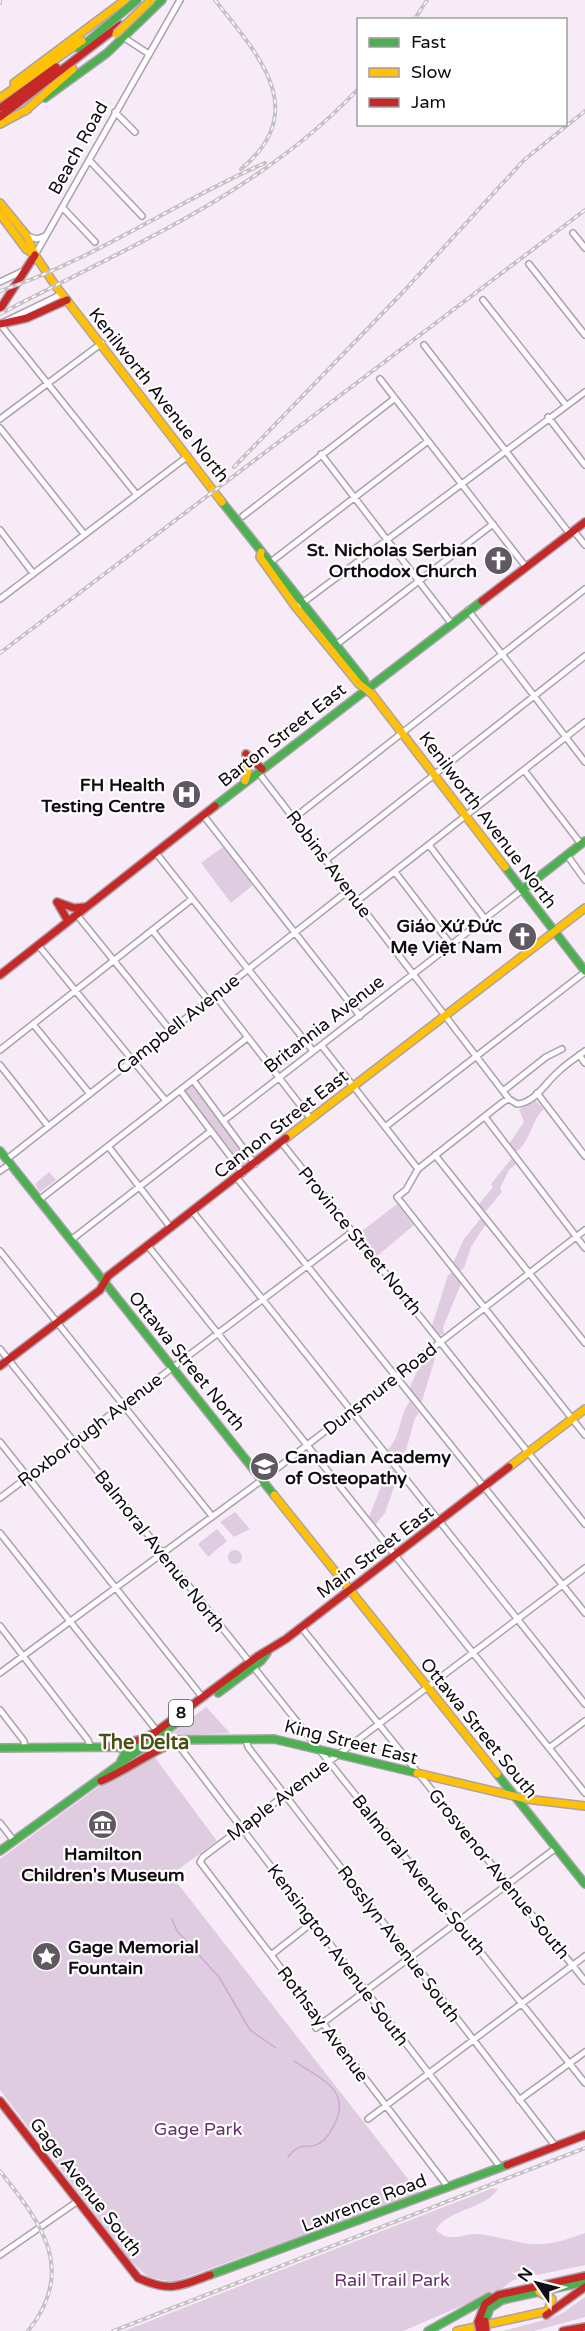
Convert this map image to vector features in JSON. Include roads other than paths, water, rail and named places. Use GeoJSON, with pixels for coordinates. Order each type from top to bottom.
{"type":"FeatureCollection","features":[{"type":"Feature","properties":{"kind":"main road"},"geometry":{"type":"LineString","coordinates":[[0,96],[124,0]]}},
{"type":"Feature","properties":{"kind":"main road"},"geometry":{"type":"LineString","coordinates":[[25,111],[137,0]]}},
{"type":"Feature","properties":{"kind":"main road"},"geometry":{"type":"LineString","coordinates":[[0,96],[152,1],[162,0]]}},
{"type":"Feature","properties":{"kind":"main road"},"geometry":{"type":"LineString","coordinates":[[0,124],[25,111],[92,68],[126,39],[152,1]]}},
{"type":"Feature","properties":{"kind":"main road"},"geometry":{"type":"LineString","coordinates":[[0,117],[14,102],[111,28]]}},
{"type":"Feature","properties":{"kind":"main road"},"geometry":{"type":"LineString","coordinates":[[0,108],[14,102]]}},
{"type":"Feature","properties":{"kind":"main road","name":"Kenilworth Avenue North"},"geometry":{"type":"LineString","coordinates":[[0,203],[27,236],[35,255],[65,297],[261,552],[272,561],[337,644],[364,680],[367,688],[585,971]]}},
{"type":"Feature","properties":{"kind":"main road","name":"Kenilworth Avenue North"},"geometry":{"type":"LineString","coordinates":[[0,214],[26,249],[35,255]]}},
{"type":"Feature","properties":{"kind":"main road","name":"Beach Road"},"geometry":{"type":"LineString","coordinates":[[0,309],[35,255]]}},
{"type":"Feature","properties":{"kind":"main road"},"geometry":{"type":"LineString","coordinates":[[0,324],[27,318],[65,297]]}},
{"type":"Feature","properties":{"kind":"main road","name":"Barton Street East"},"geometry":{"type":"LineString","coordinates":[[0,975],[242,784],[585,522]]}},
{"type":"Feature","properties":{"kind":"main road","name":"Kenilworth Avenue North"},"geometry":{"type":"LineString","coordinates":[[261,552],[260,557],[297,607],[359,684],[367,688]]}},
{"type":"Feature","properties":{"kind":"main road"},"geometry":{"type":"LineString","coordinates":[[242,784],[248,771],[246,754],[260,771]]}},
{"type":"Feature","properties":{"kind":"main road","name":"Britannia Avenue"},"geometry":{"type":"LineString","coordinates":[[522,890],[583,842]]}},
{"type":"Feature","properties":{"kind":"main road"},"geometry":{"type":"LineString","coordinates":[[68,921],[57,902],[74,908],[87,907]]}},
{"type":"Feature","properties":{"kind":"main road","name":"Cannon Street East"},"geometry":{"type":"LineString","coordinates":[[0,1366],[99,1290],[104,1282],[148,1246],[585,908]]}},
{"type":"Feature","properties":{"kind":"main road","name":"Ottawa Street North"},"geometry":{"type":"LineString","coordinates":[[0,1151],[350,1590]]}},
{"type":"Feature","properties":{"kind":"main road","name":"Main Street East"},"geometry":{"type":"LineString","coordinates":[[0,1851],[150,1743],[585,1408]]}},
{"type":"Feature","properties":{"kind":"main road","name":"Ottawa Street South"},"geometry":{"type":"LineString","coordinates":[[350,1590],[556,1848],[582,1875],[585,1884]]}},
{"type":"Feature","properties":{"kind":"main road","name":"Main Street East"},"geometry":{"type":"LineString","coordinates":[[106,1747],[143,1739],[158,1731],[250,1665]]}},
{"type":"Feature","properties":{"kind":"main road","name":"King Street East"},"geometry":{"type":"LineString","coordinates":[[0,1748],[91,1748],[150,1743],[274,1739],[516,1797],[585,1806]]}},
{"type":"Feature","properties":{"kind":"main road"},"geometry":{"type":"LineString","coordinates":[[84,1790],[123,1772],[160,1747],[176,1742]]}},
{"type":"Feature","properties":{"kind":"main road"},"geometry":{"type":"LineString","coordinates":[[111,1770],[126,1754],[119,1747]]}},
{"type":"Feature","properties":{"kind":"main road","name":"Gage Avenue South"},"geometry":{"type":"LineString","coordinates":[[0,2101],[138,2277],[152,2286]]}},
{"type":"Feature","properties":{"kind":"main road","name":"Lawrence Road"},"geometry":{"type":"LineString","coordinates":[[152,2286],[167,2288],[183,2285],[585,2135]]}},
{"type":"Feature","properties":{"kind":"main road"},"geometry":{"type":"LineString","coordinates":[[428,2331],[481,2301],[498,2295],[585,2277]]}},
{"type":"Feature","properties":{"kind":"main road"},"geometry":{"type":"LineString","coordinates":[[481,2322],[497,2302],[585,2282]]}},
{"type":"Feature","properties":{"kind":"main road"},"geometry":{"type":"LineString","coordinates":[[478,2331],[549,2315],[585,2287]]}},
{"type":"Feature","properties":{"kind":"main road"},"geometry":{"type":"LineString","coordinates":[[457,2331],[548,2311],[552,2299],[547,2294],[539,2292]]}},
{"type":"Feature","properties":{"kind":"main road"},"geometry":{"type":"LineString","coordinates":[[478,2331],[485,2304],[498,2295]]}},
{"type":"Feature","properties":{"kind":"main road"},"geometry":{"type":"LineString","coordinates":[[481,2322],[486,2331]]}},
{"type":"Feature","properties":{"kind":"main road"},"geometry":{"type":"LineString","coordinates":[[563,2331],[585,2327]]}},
{"type":"Feature","properties":{"kind":"main road"},"geometry":{"type":"LineString","coordinates":[[578,2331],[585,2327]]}},
{"type":"Feature","properties":{"kind":"street","name":"Beach Road"},"geometry":{"type":"LineString","coordinates":[[35,255],[180,0]]}},
{"type":"Feature","properties":{"kind":"street"},"geometry":{"type":"LineString","coordinates":[[126,39],[149,54]]}},
{"type":"Feature","properties":{"kind":"street"},"geometry":{"type":"LineString","coordinates":[[116,112],[135,132]]}},
{"type":"Feature","properties":{"kind":"street"},"geometry":{"type":"LineString","coordinates":[[89,160],[142,216]]}},
{"type":"Feature","properties":{"kind":"street"},"geometry":{"type":"LineString","coordinates":[[63,208],[95,242]]}},
{"type":"Feature","properties":{"kind":"street"},"geometry":{"type":"LineString","coordinates":[[573,233],[585,248]]}},
{"type":"Feature","properties":{"kind":"street"},"geometry":{"type":"LineString","coordinates":[[27,236],[37,239],[47,235]]}},
{"type":"Feature","properties":{"kind":"street"},"geometry":{"type":"LineString","coordinates":[[529,264],[585,335]]}},
{"type":"Feature","properties":{"kind":"street"},"geometry":{"type":"LineString","coordinates":[[0,282],[25,270]]}},
{"type":"Feature","properties":{"kind":"street"},"geometry":{"type":"LineString","coordinates":[[483,300],[566,405]]}},
{"type":"Feature","properties":{"kind":"street"},"geometry":{"type":"LineString","coordinates":[[0,324],[137,495]]}},
{"type":"Feature","properties":{"kind":"street"},"geometry":{"type":"LineString","coordinates":[[0,419],[102,343]]}},
{"type":"Feature","properties":{"kind":"street"},"geometry":{"type":"LineString","coordinates":[[424,345],[571,532],[585,545]]}},
{"type":"Feature","properties":{"kind":"street"},"geometry":{"type":"LineString","coordinates":[[380,379],[526,567]]}},
{"type":"Feature","properties":{"kind":"street"},"geometry":{"type":"LineString","coordinates":[[297,607],[505,449],[585,392]]}},
{"type":"Feature","properties":{"kind":"street"},"geometry":{"type":"LineString","coordinates":[[243,516],[394,399]]}},
{"type":"Feature","properties":{"kind":"street"},"geometry":{"type":"LineString","coordinates":[[548,417],[585,465]]}},
{"type":"Feature","properties":{"kind":"street"},"geometry":{"type":"LineString","coordinates":[[0,428],[84,534]]}},
{"type":"Feature","properties":{"kind":"street"},"geometry":{"type":"LineString","coordinates":[[272,561],[428,441]]}},
{"type":"Feature","properties":{"kind":"street"},"geometry":{"type":"LineString","coordinates":[[321,454],[451,623]]}},
{"type":"Feature","properties":{"kind":"street"},"geometry":{"type":"LineString","coordinates":[[0,599],[188,456]]}},
{"type":"Feature","properties":{"kind":"street"},"geometry":{"type":"LineString","coordinates":[[337,644],[493,524]]}},
{"type":"Feature","properties":{"kind":"street"},"geometry":{"type":"LineString","coordinates":[[0,530],[33,573]]}},
{"type":"Feature","properties":{"kind":"street"},"geometry":{"type":"LineString","coordinates":[[294,818],[585,589]]}},
{"type":"Feature","properties":{"kind":"street"},"geometry":{"type":"LineString","coordinates":[[468,610],[585,762]]}},
{"type":"Feature","properties":{"kind":"street"},"geometry":{"type":"LineString","coordinates":[[326,860],[585,656]]}},
{"type":"Feature","properties":{"kind":"street"},"geometry":{"type":"LineString","coordinates":[[357,901],[585,722]]}},
{"type":"Feature","properties":{"kind":"street"},"geometry":{"type":"LineString","coordinates":[[524,770],[583,842]]}},
{"type":"Feature","properties":{"kind":"street","name":"Robins Avenue"},"geometry":{"type":"LineString","coordinates":[[260,771],[509,1099]]}},
{"type":"Feature","properties":{"kind":"street"},"geometry":{"type":"LineString","coordinates":[[203,815],[360,1016]]}},
{"type":"Feature","properties":{"kind":"street"},"geometry":{"type":"LineString","coordinates":[[429,845],[485,919]]}},
{"type":"Feature","properties":{"kind":"street"},"geometry":{"type":"LineString","coordinates":[[156,853],[314,1051]]}},
{"type":"Feature","properties":{"kind":"street"},"geometry":{"type":"LineString","coordinates":[[567,855],[585,880]]}},
{"type":"Feature","properties":{"kind":"street"},"geometry":{"type":"LineString","coordinates":[[395,872],[452,945]]}},
{"type":"Feature","properties":{"kind":"street","name":"Campbell Avenue"},"geometry":{"type":"LineString","coordinates":[[0,1171],[8,1161],[48,1126],[349,890]]}},
{"type":"Feature","properties":{"kind":"street","name":"Britannia Avenue"},"geometry":{"type":"LineString","coordinates":[[224,1121],[522,890]]}},
{"type":"Feature","properties":{"kind":"street"},"geometry":{"type":"LineString","coordinates":[[0,1050],[192,899]]}},
{"type":"Feature","properties":{"kind":"street"},"geometry":{"type":"LineString","coordinates":[[77,915],[170,1030]]}},
{"type":"Feature","properties":{"kind":"street"},"geometry":{"type":"LineString","coordinates":[[152,930],[208,1000]]}},
{"type":"Feature","properties":{"kind":"street"},"geometry":{"type":"LineString","coordinates":[[38,945],[166,1101]]}},
{"type":"Feature","properties":{"kind":"street"},"geometry":{"type":"LineString","coordinates":[[384,1127],[585,971]]}},
{"type":"Feature","properties":{"kind":"street"},"geometry":{"type":"LineString","coordinates":[[215,995],[311,1119]]}},
{"type":"Feature","properties":{"kind":"street"},"geometry":{"type":"LineString","coordinates":[[33,1024],[90,1094]]}},
{"type":"Feature","properties":{"kind":"street"},"geometry":{"type":"LineString","coordinates":[[39,1200],[247,1038]]}},
{"type":"Feature","properties":{"kind":"street"},"geometry":{"type":"LineString","coordinates":[[322,1046],[418,1169]]}},
{"type":"Feature","properties":{"kind":"street"},"geometry":{"type":"LineString","coordinates":[[503,1091],[546,1057],[562,1049]]}},
{"type":"Feature","properties":{"kind":"street"},"geometry":{"type":"LineString","coordinates":[[585,1051],[557,1072],[537,1093],[520,1104],[509,1099],[485,1116],[418,1169],[406,1190],[397,1197],[585,1435]]}},
{"type":"Feature","properties":{"kind":"street"},"geometry":{"type":"LineString","coordinates":[[579,1055],[585,1063]]}},
{"type":"Feature","properties":{"kind":"street"},"geometry":{"type":"LineString","coordinates":[[0,1065],[48,1126]]}},
{"type":"Feature","properties":{"kind":"street"},"geometry":{"type":"LineString","coordinates":[[193,1080],[255,1164]]}},
{"type":"Feature","properties":{"kind":"street"},"geometry":{"type":"LineString","coordinates":[[180,1090],[307,1265],[585,1613]]}},
{"type":"Feature","properties":{"kind":"street"},"geometry":{"type":"LineString","coordinates":[[537,1093],[585,1156]]}},
{"type":"Feature","properties":{"kind":"street"},"geometry":{"type":"LineString","coordinates":[[485,1116],[585,1248]]}},
{"type":"Feature","properties":{"kind":"street"},"geometry":{"type":"LineString","coordinates":[[71,1240],[211,1131]]}},
{"type":"Feature","properties":{"kind":"street","name":"Province Street North"},"geometry":{"type":"LineString","coordinates":[[281,1142],[585,1524]]}},
{"type":"Feature","properties":{"kind":"street"},"geometry":{"type":"LineString","coordinates":[[108,1146],[171,1228]]}},
{"type":"Feature","properties":{"kind":"street"},"geometry":{"type":"LineString","coordinates":[[435,1155],[585,1343]]}},
{"type":"Feature","properties":{"kind":"street"},"geometry":{"type":"LineString","coordinates":[[193,1212],[585,1704]]}},
{"type":"Feature","properties":{"kind":"street","name":"Dunsmure Road"},"geometry":{"type":"LineString","coordinates":[[0,1673],[262,1480],[585,1230]]}},
{"type":"Feature","properties":{"kind":"street","name":"Roxborough Avenue"},"geometry":{"type":"LineString","coordinates":[[0,1498],[352,1232]]}},
{"type":"Feature","properties":{"kind":"street"},"geometry":{"type":"LineString","coordinates":[[148,1246],[585,1793]]}},
{"type":"Feature","properties":{"kind":"street"},"geometry":{"type":"LineString","coordinates":[[0,1251],[212,1516]]}},
{"type":"Feature","properties":{"kind":"street","name":"Balmoral Avenue North"},"geometry":{"type":"LineString","coordinates":[[0,1349],[250,1665]]}},
{"type":"Feature","properties":{"kind":"street"},"geometry":{"type":"LineString","coordinates":[[0,1442],[203,1698]]}},
{"type":"Feature","properties":{"kind":"street"},"geometry":{"type":"LineString","coordinates":[[0,1533],[158,1731]]}},
{"type":"Feature","properties":{"kind":"street","name":"Maple Avenue"},"geometry":{"type":"LineString","coordinates":[[201,1860],[585,1568]]}},
{"type":"Feature","properties":{"kind":"street"},"geometry":{"type":"LineString","coordinates":[[0,1626],[88,1740],[91,1748]]}},
{"type":"Feature","properties":{"kind":"street","name":"Grosvenor Avenue South"},"geometry":{"type":"LineString","coordinates":[[301,1627],[585,1981]]}},
{"type":"Feature","properties":{"kind":"street","name":"Balmoral Avenue South"},"geometry":{"type":"LineString","coordinates":[[250,1665],[585,2083]]}},
{"type":"Feature","properties":{"kind":"street"},"geometry":{"type":"LineString","coordinates":[[0,1710],[24,1741],[25,1748]]}},
{"type":"Feature","properties":{"kind":"street"},"geometry":{"type":"LineString","coordinates":[[549,1748],[585,1720]]}},
{"type":"Feature","properties":{"kind":"street","name":"Rosslyn Avenue South"},"geometry":{"type":"LineString","coordinates":[[246,1739],[248,1747],[556,2147]]}},
{"type":"Feature","properties":{"kind":"street","name":"Kensington Avenue South"},"geometry":{"type":"LineString","coordinates":[[176,1742],[501,2168]]}},
{"type":"Feature","properties":{"kind":"street"},"geometry":{"type":"LineString","coordinates":[[0,1823],[14,1841]]}},
{"type":"Feature","properties":{"kind":"street"},"geometry":{"type":"LineString","coordinates":[[316,2028],[556,1848]]}},
{"type":"Feature","properties":{"kind":"street","name":"Rothsay Avenue"},"geometry":{"type":"LineString","coordinates":[[201,1860],[201,1865],[448,2187]]}},
{"type":"Feature","properties":{"kind":"street"},"geometry":{"type":"LineString","coordinates":[[271,1956],[313,1922]]}},
{"type":"Feature","properties":{"kind":"street"},"geometry":{"type":"LineString","coordinates":[[368,2119],[585,1956]]}},
{"type":"Feature","properties":{"kind":"street"},"geometry":{"type":"LineString","coordinates":[[519,2100],[585,2052]]}},
{"type":"Feature","properties":{"kind":"street"},"geometry":{"type":"LineString","coordinates":[[0,2255],[78,2201]]}},
{"type":"Feature","properties":{"kind":"waterway"},"geometry":{"type":"LineString","coordinates":[[172,1919],[177,1931],[219,1977],[250,2030],[276,2048]]}},
{"type":"Feature","properties":{"kind":"waterway"},"geometry":{"type":"LineString","coordinates":[[288,2157],[297,2148],[316,2145],[323,2141],[333,2127],[339,2110],[339,2100],[335,2091],[294,2061]]}},
{"type":"Feature","properties":{"kind":"railway"},"geometry":{"type":"LineString","coordinates":[[215,0],[260,61],[270,82],[275,104],[273,125],[262,147],[241,169]]}},
{"type":"Feature","properties":{"kind":"railway"},"geometry":{"type":"LineString","coordinates":[[415,18],[427,0]]}},
{"type":"Feature","properties":{"kind":"railway"},"geometry":{"type":"LineString","coordinates":[[0,314],[142,241],[235,189],[320,126],[357,90]]}},
{"type":"Feature","properties":{"kind":"railway"},"geometry":{"type":"LineString","coordinates":[[567,125],[585,111]]}},
{"type":"Feature","properties":{"kind":"railway"},"geometry":{"type":"LineString","coordinates":[[234,467],[403,292],[524,160],[566,126]]}},
{"type":"Feature","properties":{"kind":"railway"},"geometry":{"type":"LineString","coordinates":[[0,291],[68,263],[265,163]]}},
{"type":"Feature","properties":{"kind":"railway"},"geometry":{"type":"LineString","coordinates":[[0,653],[585,210]]}},
{"type":"Feature","properties":{"kind":"railway"},"geometry":{"type":"LineString","coordinates":[[113,2331],[585,2148]]}},
{"type":"Feature","properties":{"kind":"railway"},"geometry":{"type":"LineString","coordinates":[[0,2171],[40,2228],[48,2247],[52,2267],[50,2287],[43,2308],[28,2331]]}},
{"type":"Feature","properties":{"kind":"place","name":"St. Nicholas Serbian Orthodox Church"},"geometry":{"type":"Point","coordinates":[498,560]}},
{"type":"Feature","properties":{"kind":"place","name":"FH Health Testing Centre"},"geometry":{"type":"Point","coordinates":[186,795]}},
{"type":"Feature","properties":{"kind":"place","name":"Giáo Xứ Đức Mẹ Việt Nam"},"geometry":{"type":"Point","coordinates":[523,936]}},
{"type":"Feature","properties":{"kind":"place","name":"Canadian Academy of Osteopathy"},"geometry":{"type":"Point","coordinates":[264,1467]}},
{"type":"Feature","properties":{"kind":"place","name":"Hamilton Children's Museum"},"geometry":{"type":"Point","coordinates":[103,1825]}},
{"type":"Feature","properties":{"kind":"place","name":"Gage Memorial Fountain"},"geometry":{"type":"Point","coordinates":[47,1957]}},
{"type":"Feature","properties":{"kind":"district","name":"The Delta"},"geometry":{"type":"Point","coordinates":[144,1743]}},
{"type":"Feature","properties":{"kind":"park label","name":"Gage Park"},"geometry":{"type":"Point","coordinates":[198,2129]}},
{"type":"Feature","properties":{"kind":"park label","name":"Rail Trail Park"},"geometry":{"type":"Point","coordinates":[392,2280]}}]}
